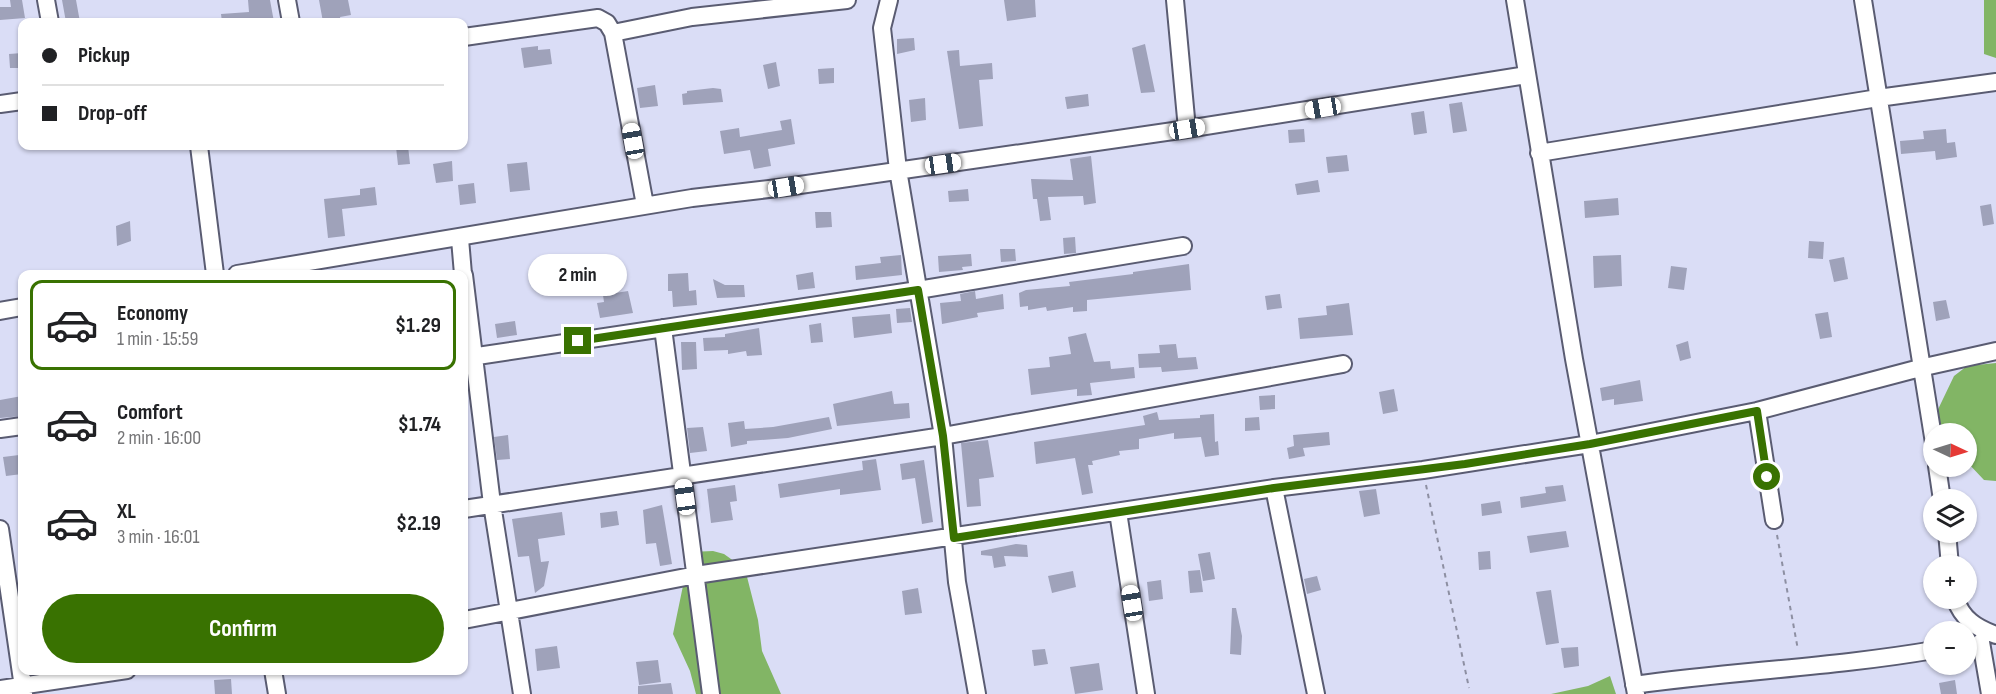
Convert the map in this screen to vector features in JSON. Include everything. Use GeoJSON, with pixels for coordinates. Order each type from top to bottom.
{"type":"FeatureCollection","features":[{"type":"Feature","properties":{"kind":"street"},"geometry":{"type":"LineString","coordinates":[[46,0],[49,18]]}},
{"type":"Feature","properties":{"kind":"street"},"geometry":{"type":"LineString","coordinates":[[287,0],[290,18]]}},
{"type":"Feature","properties":{"kind":"street"},"geometry":{"type":"LineString","coordinates":[[614,33],[674,20],[846,0]]}},
{"type":"Feature","properties":{"kind":"street"},"geometry":{"type":"LineString","coordinates":[[889,0],[882,28],[898,170],[943,436],[957,582],[977,694]]}},
{"type":"Feature","properties":{"kind":"street"},"geometry":{"type":"LineString","coordinates":[[1174,0],[1187,129]]}},
{"type":"Feature","properties":{"kind":"street"},"geometry":{"type":"LineString","coordinates":[[1515,0],[1539,153],[1635,689],[1801,666],[1882,659],[1923,652]]}},
{"type":"Feature","properties":{"kind":"street"},"geometry":{"type":"LineString","coordinates":[[1863,0],[1930,423]]}},
{"type":"Feature","properties":{"kind":"street"},"geometry":{"type":"LineString","coordinates":[[468,36],[598,18],[607,23],[614,33],[645,205]]}},
{"type":"Feature","properties":{"kind":"street"},"geometry":{"type":"LineString","coordinates":[[262,270],[460,239],[645,205],[1187,129],[1527,75]]}},
{"type":"Feature","properties":{"kind":"street"},"geometry":{"type":"LineString","coordinates":[[1539,153],[1878,98],[1996,82]]}},
{"type":"Feature","properties":{"kind":"street"},"geometry":{"type":"LineString","coordinates":[[0,104],[18,102]]}},
{"type":"Feature","properties":{"kind":"street"},"geometry":{"type":"LineString","coordinates":[[200,150],[214,270]]}},
{"type":"Feature","properties":{"kind":"street"},"geometry":{"type":"LineString","coordinates":[[460,239],[463,270]]}},
{"type":"Feature","properties":{"kind":"street"},"geometry":{"type":"LineString","coordinates":[[522,694],[511,612],[468,357],[918,290],[1183,246]]}},
{"type":"Feature","properties":{"kind":"street"},"geometry":{"type":"LineString","coordinates":[[0,311],[18,308]]}},
{"type":"Feature","properties":{"kind":"street"},"geometry":{"type":"LineString","coordinates":[[663,328],[711,694]]}},
{"type":"Feature","properties":{"kind":"street"},"geometry":{"type":"LineString","coordinates":[[468,619],[696,575],[954,538],[1274,488],[1423,470],[1590,444],[1757,411],[1920,368],[1996,351]]}},
{"type":"Feature","properties":{"kind":"street"},"geometry":{"type":"LineString","coordinates":[[468,508],[943,436],[1343,364]]}},
{"type":"Feature","properties":{"kind":"street"},"geometry":{"type":"LineString","coordinates":[[1757,411],[1774,520]]}},
{"type":"Feature","properties":{"kind":"street"},"geometry":{"type":"LineString","coordinates":[[0,429],[18,427]]}},
{"type":"Feature","properties":{"kind":"street"},"geometry":{"type":"LineString","coordinates":[[1274,488],[1316,694]]}},
{"type":"Feature","properties":{"kind":"street"},"geometry":{"type":"LineString","coordinates":[[1118,512],[1146,694]]}},
{"type":"Feature","properties":{"kind":"street"},"geometry":{"type":"LineString","coordinates":[[0,529],[10,575],[18,640]]}},
{"type":"Feature","properties":{"kind":"street"},"geometry":{"type":"LineString","coordinates":[[1961,609],[1967,621],[1980,630],[1985,640],[1990,694]]}},
{"type":"Feature","properties":{"kind":"street"},"geometry":{"type":"LineString","coordinates":[[0,688],[24,689],[100,675]]}},
{"type":"Feature","properties":{"kind":"street"},"geometry":{"type":"LineString","coordinates":[[274,675],[277,694]]}},
{"type":"Feature","properties":{"kind":"path"},"geometry":{"type":"LineString","coordinates":[[1423,470],[1469,688]]}},
{"type":"Feature","properties":{"kind":"path"},"geometry":{"type":"LineString","coordinates":[[1774,520],[1801,666]]}},
{"type":"Feature","properties":{"kind":"green space"},"geometry":{"type":"Polygon","coordinates":[[[1984,0],[1996,0],[1996,58],[1984,54],[1984,0]]]}},
{"type":"Feature","properties":{"kind":"green space"},"geometry":{"type":"Polygon","coordinates":[[[1996,363],[1996,481],[1984,480],[1977,473],[1977,423],[1931,423],[1954,376],[1967,366],[1996,363]]]}},
{"type":"Feature","properties":{"kind":"green space"},"geometry":{"type":"Polygon","coordinates":[[[713,551],[724,554],[745,569],[758,620],[762,651],[781,694],[696,694],[690,671],[673,634],[690,552],[713,551]]]}},
{"type":"Feature","properties":{"kind":"green space"},"geometry":{"type":"Polygon","coordinates":[[[1610,676],[1616,694],[1551,694],[1588,686],[1610,676]]]}},
{"type":"Feature","properties":{"kind":"building"},"geometry":{"type":"Polygon","coordinates":[[[10,0],[22,0],[25,18],[0,20],[0,7],[11,7],[10,0]]]}},
{"type":"Feature","properties":{"kind":"building"},"geometry":{"type":"Polygon","coordinates":[[[62,0],[76,0],[79,18],[65,18],[62,0]]]}},
{"type":"Feature","properties":{"kind":"building"},"geometry":{"type":"Polygon","coordinates":[[[248,0],[270,0],[273,18],[222,18],[221,14],[249,12],[248,0]]]}},
{"type":"Feature","properties":{"kind":"building"},"geometry":{"type":"Polygon","coordinates":[[[319,0],[348,0],[351,15],[340,18],[322,18],[319,0]]]}},
{"type":"Feature","properties":{"kind":"building"},"geometry":{"type":"Polygon","coordinates":[[[1004,0],[1035,0],[1036,17],[1007,21],[1004,0]]]}},
{"type":"Feature","properties":{"kind":"building"},"geometry":{"type":"Polygon","coordinates":[[[914,38],[915,50],[897,54],[897,39],[914,38]]]}},
{"type":"Feature","properties":{"kind":"building"},"geometry":{"type":"Polygon","coordinates":[[[1145,44],[1155,92],[1141,93],[1132,48],[1145,44]]]}},
{"type":"Feature","properties":{"kind":"building"},"geometry":{"type":"Polygon","coordinates":[[[538,46],[538,50],[550,49],[552,64],[524,68],[521,48],[538,46]]]}},
{"type":"Feature","properties":{"kind":"building"},"geometry":{"type":"Polygon","coordinates":[[[959,50],[960,66],[992,63],[993,79],[979,80],[983,126],[959,129],[947,51],[959,50]]]}},
{"type":"Feature","properties":{"kind":"building"},"geometry":{"type":"Polygon","coordinates":[[[18,53],[18,68],[10,68],[9,54],[18,53]]]}},
{"type":"Feature","properties":{"kind":"building"},"geometry":{"type":"Polygon","coordinates":[[[776,62],[780,86],[768,89],[763,65],[776,62]]]}},
{"type":"Feature","properties":{"kind":"building"},"geometry":{"type":"Polygon","coordinates":[[[834,68],[834,83],[819,84],[818,69],[834,68]]]}},
{"type":"Feature","properties":{"kind":"building"},"geometry":{"type":"Polygon","coordinates":[[[655,85],[658,106],[640,108],[637,88],[655,85]]]}},
{"type":"Feature","properties":{"kind":"building"},"geometry":{"type":"Polygon","coordinates":[[[721,89],[723,102],[683,105],[682,94],[687,91],[721,89]]]}},
{"type":"Feature","properties":{"kind":"building"},"geometry":{"type":"Polygon","coordinates":[[[1088,94],[1089,106],[1067,109],[1065,97],[1088,94]]]}},
{"type":"Feature","properties":{"kind":"building"},"geometry":{"type":"Polygon","coordinates":[[[925,98],[926,120],[911,122],[909,100],[925,98]]]}},
{"type":"Feature","properties":{"kind":"building"},"geometry":{"type":"Polygon","coordinates":[[[1462,102],[1467,131],[1453,133],[1449,104],[1462,102]]]}},
{"type":"Feature","properties":{"kind":"building"},"geometry":{"type":"Polygon","coordinates":[[[1424,111],[1427,133],[1414,135],[1411,113],[1424,111]]]}},
{"type":"Feature","properties":{"kind":"building"},"geometry":{"type":"Polygon","coordinates":[[[791,119],[795,144],[768,149],[771,166],[754,169],[750,150],[724,154],[720,131],[739,128],[740,137],[782,130],[780,121],[791,119]]]}},
{"type":"Feature","properties":{"kind":"building"},"geometry":{"type":"Polygon","coordinates":[[[1304,129],[1305,142],[1289,143],[1288,130],[1304,129]]]}},
{"type":"Feature","properties":{"kind":"building"},"geometry":{"type":"Polygon","coordinates":[[[1946,129],[1947,143],[1955,142],[1957,157],[1936,160],[1935,151],[1901,154],[1900,141],[1924,139],[1923,131],[1946,129]]]}},
{"type":"Feature","properties":{"kind":"building"},"geometry":{"type":"Polygon","coordinates":[[[396,150],[408,150],[410,164],[398,165],[396,150]]]}},
{"type":"Feature","properties":{"kind":"building"},"geometry":{"type":"Polygon","coordinates":[[[1347,155],[1349,171],[1328,173],[1326,157],[1347,155]]]}},
{"type":"Feature","properties":{"kind":"building"},"geometry":{"type":"Polygon","coordinates":[[[1091,156],[1096,203],[1084,205],[1083,196],[1048,197],[1051,220],[1040,221],[1037,199],[1033,199],[1031,179],[1073,180],[1070,159],[1091,156]]]}},
{"type":"Feature","properties":{"kind":"building"},"geometry":{"type":"Polygon","coordinates":[[[452,161],[453,181],[436,183],[433,164],[452,161]]]}},
{"type":"Feature","properties":{"kind":"building"},"geometry":{"type":"Polygon","coordinates":[[[527,162],[530,190],[510,192],[507,164],[527,162]]]}},
{"type":"Feature","properties":{"kind":"building"},"geometry":{"type":"Polygon","coordinates":[[[1318,180],[1320,192],[1297,195],[1295,184],[1318,180]]]}},
{"type":"Feature","properties":{"kind":"building"},"geometry":{"type":"Polygon","coordinates":[[[474,183],[476,203],[460,205],[458,185],[474,183]]]}},
{"type":"Feature","properties":{"kind":"building"},"geometry":{"type":"Polygon","coordinates":[[[375,187],[377,205],[342,209],[345,236],[328,238],[324,199],[360,195],[360,189],[375,187]]]}},
{"type":"Feature","properties":{"kind":"building"},"geometry":{"type":"Polygon","coordinates":[[[968,189],[969,201],[949,202],[948,191],[968,189]]]}},
{"type":"Feature","properties":{"kind":"building"},"geometry":{"type":"Polygon","coordinates":[[[1618,198],[1619,215],[1585,218],[1584,201],[1618,198]]]}},
{"type":"Feature","properties":{"kind":"building"},"geometry":{"type":"Polygon","coordinates":[[[1991,204],[1994,224],[1983,226],[1980,206],[1991,204]]]}},
{"type":"Feature","properties":{"kind":"building"},"geometry":{"type":"Polygon","coordinates":[[[815,212],[831,212],[832,227],[816,228],[815,212]]]}},
{"type":"Feature","properties":{"kind":"building"},"geometry":{"type":"Polygon","coordinates":[[[130,221],[131,241],[117,246],[116,226],[130,221]]]}},
{"type":"Feature","properties":{"kind":"building"},"geometry":{"type":"Polygon","coordinates":[[[1075,237],[1076,253],[1064,254],[1063,238],[1075,237]]]}},
{"type":"Feature","properties":{"kind":"building"},"geometry":{"type":"Polygon","coordinates":[[[1809,241],[1824,242],[1823,259],[1808,258],[1809,241]]]}},
{"type":"Feature","properties":{"kind":"building"},"geometry":{"type":"Polygon","coordinates":[[[1000,249],[1015,249],[1016,261],[1001,262],[1000,249]]]}},
{"type":"Feature","properties":{"kind":"building"},"geometry":{"type":"Polygon","coordinates":[[[971,254],[972,266],[962,267],[963,270],[939,272],[938,256],[971,254]]]}},
{"type":"Feature","properties":{"kind":"building"},"geometry":{"type":"Polygon","coordinates":[[[901,255],[902,275],[856,280],[855,266],[881,263],[880,257],[901,255]]]}},
{"type":"Feature","properties":{"kind":"building"},"geometry":{"type":"Polygon","coordinates":[[[1621,255],[1622,286],[1594,288],[1593,256],[1621,255]]]}},
{"type":"Feature","properties":{"kind":"building"},"geometry":{"type":"Polygon","coordinates":[[[1844,257],[1848,279],[1834,282],[1829,260],[1844,257]]]}},
{"type":"Feature","properties":{"kind":"building"},"geometry":{"type":"Polygon","coordinates":[[[1189,264],[1191,290],[1087,300],[1087,311],[1073,312],[1073,307],[1047,311],[1046,307],[1028,310],[1028,306],[1020,307],[1019,293],[1026,290],[1070,286],[1069,282],[1189,264]]]}},
{"type":"Feature","properties":{"kind":"building"},"geometry":{"type":"Polygon","coordinates":[[[1671,266],[1687,268],[1684,290],[1668,288],[1671,266]]]}},
{"type":"Feature","properties":{"kind":"building"},"geometry":{"type":"Polygon","coordinates":[[[813,272],[815,288],[798,290],[796,275],[813,272]]]}},
{"type":"Feature","properties":{"kind":"building"},"geometry":{"type":"Polygon","coordinates":[[[688,273],[689,291],[696,290],[697,305],[673,307],[672,291],[668,291],[668,274],[688,273]]]}},
{"type":"Feature","properties":{"kind":"building"},"geometry":{"type":"Polygon","coordinates":[[[713,279],[725,285],[744,285],[745,297],[717,298],[713,279]]]}},
{"type":"Feature","properties":{"kind":"building"},"geometry":{"type":"Polygon","coordinates":[[[628,291],[633,313],[600,318],[597,303],[604,302],[603,295],[628,291]]]}},
{"type":"Feature","properties":{"kind":"building"},"geometry":{"type":"Polygon","coordinates":[[[975,291],[976,299],[1003,294],[1004,309],[977,313],[978,317],[942,324],[940,303],[961,301],[960,294],[975,291]]]}},
{"type":"Feature","properties":{"kind":"building"},"geometry":{"type":"Polygon","coordinates":[[[1280,294],[1282,308],[1267,310],[1265,296],[1280,294]]]}},
{"type":"Feature","properties":{"kind":"building"},"geometry":{"type":"Polygon","coordinates":[[[1946,300],[1950,318],[1936,321],[1933,302],[1946,300]]]}},
{"type":"Feature","properties":{"kind":"building"},"geometry":{"type":"Polygon","coordinates":[[[1349,303],[1353,335],[1300,339],[1298,318],[1327,315],[1326,306],[1349,303]]]}},
{"type":"Feature","properties":{"kind":"building"},"geometry":{"type":"Polygon","coordinates":[[[910,308],[912,322],[897,323],[896,309],[910,308]]]}},
{"type":"Feature","properties":{"kind":"building"},"geometry":{"type":"Polygon","coordinates":[[[1828,312],[1832,337],[1820,339],[1815,314],[1828,312]]]}},
{"type":"Feature","properties":{"kind":"building"},"geometry":{"type":"Polygon","coordinates":[[[890,314],[892,333],[854,338],[852,317],[890,314]]]}},
{"type":"Feature","properties":{"kind":"building"},"geometry":{"type":"Polygon","coordinates":[[[515,321],[517,335],[497,338],[495,324],[515,321]]]}},
{"type":"Feature","properties":{"kind":"building"},"geometry":{"type":"Polygon","coordinates":[[[821,323],[823,342],[811,343],[809,325],[821,323]]]}},
{"type":"Feature","properties":{"kind":"building"},"geometry":{"type":"Polygon","coordinates":[[[759,328],[762,355],[747,356],[746,351],[728,354],[728,350],[704,351],[703,338],[725,337],[725,334],[759,328]]]}},
{"type":"Feature","properties":{"kind":"building"},"geometry":{"type":"Polygon","coordinates":[[[1086,333],[1094,362],[1110,361],[1111,369],[1134,367],[1135,378],[1090,383],[1092,395],[1077,396],[1077,389],[1031,395],[1028,369],[1050,367],[1049,357],[1071,354],[1068,337],[1086,333]]]}},
{"type":"Feature","properties":{"kind":"building"},"geometry":{"type":"Polygon","coordinates":[[[1688,341],[1691,358],[1680,361],[1676,345],[1688,341]]]}},
{"type":"Feature","properties":{"kind":"building"},"geometry":{"type":"Polygon","coordinates":[[[681,342],[696,342],[697,369],[682,370],[681,342]]]}},
{"type":"Feature","properties":{"kind":"building"},"geometry":{"type":"Polygon","coordinates":[[[1176,344],[1178,358],[1196,357],[1198,369],[1162,372],[1161,367],[1139,368],[1138,354],[1160,353],[1159,345],[1176,344]]]}},
{"type":"Feature","properties":{"kind":"building"},"geometry":{"type":"Polygon","coordinates":[[[1640,380],[1643,401],[1614,405],[1614,399],[1602,401],[1600,388],[1640,380]]]}},
{"type":"Feature","properties":{"kind":"building"},"geometry":{"type":"Polygon","coordinates":[[[1394,389],[1398,411],[1383,414],[1379,392],[1394,389]]]}},
{"type":"Feature","properties":{"kind":"building"},"geometry":{"type":"Polygon","coordinates":[[[892,391],[894,404],[909,403],[910,418],[837,426],[833,404],[892,391]]]}},
{"type":"Feature","properties":{"kind":"building"},"geometry":{"type":"Polygon","coordinates":[[[1275,395],[1275,409],[1260,410],[1259,396],[1275,395]]]}},
{"type":"Feature","properties":{"kind":"building"},"geometry":{"type":"Polygon","coordinates":[[[18,397],[18,416],[0,418],[0,400],[18,397]]]}},
{"type":"Feature","properties":{"kind":"building"},"geometry":{"type":"Polygon","coordinates":[[[1157,412],[1159,420],[1200,418],[1200,415],[1214,414],[1215,442],[1218,441],[1219,455],[1205,457],[1201,437],[1174,439],[1174,433],[1139,439],[1139,449],[1119,451],[1120,455],[1092,461],[1093,465],[1088,465],[1093,493],[1082,495],[1075,458],[1036,464],[1034,442],[1145,425],[1143,416],[1157,412]]]}},
{"type":"Feature","properties":{"kind":"building"},"geometry":{"type":"Polygon","coordinates":[[[829,417],[832,429],[788,438],[747,441],[747,444],[731,447],[728,423],[744,421],[745,429],[773,427],[829,417]]]}},
{"type":"Feature","properties":{"kind":"building"},"geometry":{"type":"Polygon","coordinates":[[[1259,417],[1260,430],[1245,431],[1245,418],[1259,417]]]}},
{"type":"Feature","properties":{"kind":"building"},"geometry":{"type":"Polygon","coordinates":[[[703,427],[707,451],[690,453],[687,428],[703,427]]]}},
{"type":"Feature","properties":{"kind":"building"},"geometry":{"type":"Polygon","coordinates":[[[1329,432],[1330,445],[1303,448],[1305,456],[1289,459],[1287,448],[1294,446],[1293,435],[1329,432]]]}},
{"type":"Feature","properties":{"kind":"building"},"geometry":{"type":"Polygon","coordinates":[[[508,435],[510,459],[497,460],[494,437],[508,435]]]}},
{"type":"Feature","properties":{"kind":"building"},"geometry":{"type":"Polygon","coordinates":[[[988,440],[994,477],[979,479],[981,506],[967,507],[961,443],[988,440]]]}},
{"type":"Feature","properties":{"kind":"building"},"geometry":{"type":"Polygon","coordinates":[[[18,455],[18,474],[6,476],[3,457],[18,455]]]}},
{"type":"Feature","properties":{"kind":"building"},"geometry":{"type":"Polygon","coordinates":[[[876,459],[881,490],[840,495],[840,489],[780,498],[778,484],[863,470],[862,461],[876,459]]]}},
{"type":"Feature","properties":{"kind":"building"},"geometry":{"type":"Polygon","coordinates":[[[924,460],[933,522],[922,524],[915,478],[902,480],[900,464],[924,460]]]}},
{"type":"Feature","properties":{"kind":"building"},"geometry":{"type":"Polygon","coordinates":[[[735,485],[737,501],[730,502],[733,520],[711,523],[707,489],[735,485]]]}},
{"type":"Feature","properties":{"kind":"building"},"geometry":{"type":"Polygon","coordinates":[[[1563,485],[1566,501],[1521,508],[1520,497],[1546,493],[1545,487],[1563,485]]]}},
{"type":"Feature","properties":{"kind":"building"},"geometry":{"type":"Polygon","coordinates":[[[1376,489],[1380,514],[1364,517],[1359,491],[1376,489]]]}},
{"type":"Feature","properties":{"kind":"building"},"geometry":{"type":"Polygon","coordinates":[[[1500,501],[1502,513],[1482,516],[1481,504],[1500,501]]]}},
{"type":"Feature","properties":{"kind":"building"},"geometry":{"type":"Polygon","coordinates":[[[662,505],[672,564],[660,566],[656,543],[646,544],[643,510],[662,505]]]}},
{"type":"Feature","properties":{"kind":"building"},"geometry":{"type":"Polygon","coordinates":[[[617,511],[619,525],[601,528],[600,513],[617,511]]]}},
{"type":"Feature","properties":{"kind":"building"},"geometry":{"type":"Polygon","coordinates":[[[562,512],[565,535],[538,539],[541,562],[549,561],[544,586],[535,593],[529,556],[518,557],[512,519],[562,512]]]}},
{"type":"Feature","properties":{"kind":"building"},"geometry":{"type":"Polygon","coordinates":[[[1566,531],[1569,547],[1530,553],[1527,536],[1566,531]]]}},
{"type":"Feature","properties":{"kind":"building"},"geometry":{"type":"Polygon","coordinates":[[[1016,544],[1027,545],[1028,557],[1004,556],[1006,566],[994,568],[992,556],[981,555],[981,551],[1016,544]]]}},
{"type":"Feature","properties":{"kind":"building"},"geometry":{"type":"Polygon","coordinates":[[[1490,551],[1491,569],[1479,570],[1478,552],[1490,551]]]}},
{"type":"Feature","properties":{"kind":"building"},"geometry":{"type":"Polygon","coordinates":[[[1210,552],[1215,579],[1203,581],[1198,554],[1210,552]]]}},
{"type":"Feature","properties":{"kind":"building"},"geometry":{"type":"Polygon","coordinates":[[[1200,570],[1203,592],[1190,593],[1188,571],[1200,570]]]}},
{"type":"Feature","properties":{"kind":"building"},"geometry":{"type":"Polygon","coordinates":[[[1073,571],[1076,587],[1052,593],[1048,576],[1073,571]]]}},
{"type":"Feature","properties":{"kind":"building"},"geometry":{"type":"Polygon","coordinates":[[[1317,576],[1321,590],[1307,594],[1304,579],[1317,576]]]}},
{"type":"Feature","properties":{"kind":"building"},"geometry":{"type":"Polygon","coordinates":[[[1161,580],[1163,599],[1149,601],[1147,582],[1161,580]]]}},
{"type":"Feature","properties":{"kind":"building"},"geometry":{"type":"Polygon","coordinates":[[[918,588],[922,613],[905,615],[902,591],[918,588]]]}},
{"type":"Feature","properties":{"kind":"building"},"geometry":{"type":"Polygon","coordinates":[[[1551,590],[1559,643],[1546,645],[1536,592],[1551,590]]]}},
{"type":"Feature","properties":{"kind":"building"},"geometry":{"type":"Polygon","coordinates":[[[1232,608],[1236,608],[1242,636],[1241,655],[1230,654],[1232,608]]]}},
{"type":"Feature","properties":{"kind":"building"},"geometry":{"type":"Polygon","coordinates":[[[557,646],[560,668],[537,671],[535,649],[557,646]]]}},
{"type":"Feature","properties":{"kind":"building"},"geometry":{"type":"Polygon","coordinates":[[[1578,647],[1579,666],[1564,668],[1561,648],[1578,647]]]}},
{"type":"Feature","properties":{"kind":"building"},"geometry":{"type":"Polygon","coordinates":[[[1045,649],[1048,664],[1034,666],[1032,650],[1045,649]]]}},
{"type":"Feature","properties":{"kind":"building"},"geometry":{"type":"Polygon","coordinates":[[[658,660],[661,682],[639,685],[636,662],[658,660]]]}},
{"type":"Feature","properties":{"kind":"building"},"geometry":{"type":"Polygon","coordinates":[[[1099,663],[1103,690],[1075,694],[1070,667],[1099,663]]]}},
{"type":"Feature","properties":{"kind":"building"},"geometry":{"type":"Polygon","coordinates":[[[231,679],[232,694],[215,694],[214,680],[231,679]]]}},
{"type":"Feature","properties":{"kind":"building"},"geometry":{"type":"Polygon","coordinates":[[[1955,680],[1957,694],[1941,694],[1939,683],[1955,680]]]}},
{"type":"Feature","properties":{"kind":"building"},"geometry":{"type":"Polygon","coordinates":[[[671,683],[673,694],[638,694],[638,686],[671,683]]]}},
{"type":"Feature","properties":{"kind":"route"},"geometry":{"type":"LineString","coordinates":[[578,341],[918,290],[943,436],[954,538],[1274,488],[1465,464],[1590,444],[1757,411],[1767,477]]}}]}
